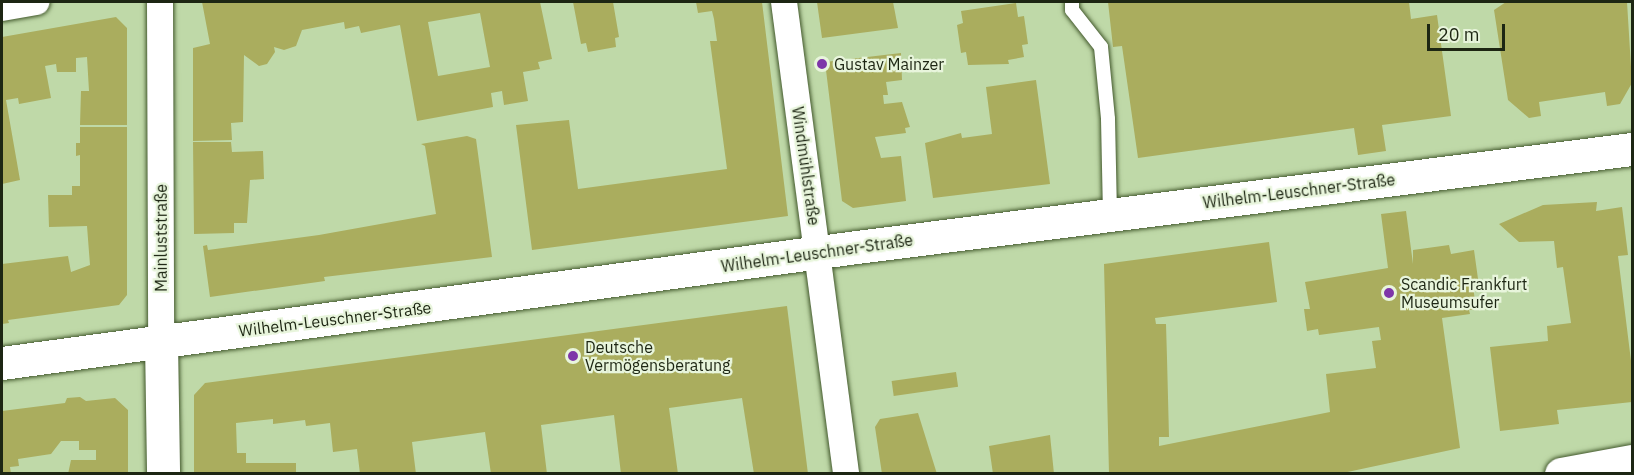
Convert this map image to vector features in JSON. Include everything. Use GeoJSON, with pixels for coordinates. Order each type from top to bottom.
{"type":"FeatureCollection","features":[{"type":"Feature","properties":{"kind":"main road","name":"Wilhelm-Leuschner-Straße"},"geometry":{"type":"LineString","coordinates":[[2,363],[817,253],[1632,148]]}},
{"type":"Feature","properties":{"kind":"main road","name":"Mainluststraße"},"geometry":{"type":"LineString","coordinates":[[161,342],[164,474]]}},
{"type":"Feature","properties":{"kind":"main road"},"geometry":{"type":"LineString","coordinates":[[1561,474],[1617,466]]}},
{"type":"Feature","properties":{"kind":"street"},"geometry":{"type":"LineString","coordinates":[[2,8],[36,2]]}},
{"type":"Feature","properties":{"kind":"street","name":"Mainluststraße"},"geometry":{"type":"LineString","coordinates":[[160,2],[161,342]]}},
{"type":"Feature","properties":{"kind":"street","name":"Windmühlstraße"},"geometry":{"type":"LineString","coordinates":[[784,2],[846,474]]}},
{"type":"Feature","properties":{"kind":"lane"},"geometry":{"type":"LineString","coordinates":[[1072,2],[1072,10],[1101,47],[1108,119],[1110,215]]}},
{"type":"Feature","properties":{"kind":"building"},"geometry":{"type":"Polygon","coordinates":[[[202,2],[540,2],[552,59],[538,62],[540,69],[523,72],[528,101],[504,105],[502,91],[491,93],[493,107],[417,121],[400,25],[361,33],[359,26],[345,29],[344,22],[302,30],[296,46],[284,50],[274,47],[275,52],[267,64],[259,66],[244,55],[243,122],[231,123],[232,140],[193,141],[193,48],[210,44],[202,2]],[[480,13],[428,22],[438,76],[490,67],[480,13]]]}},
{"type":"Feature","properties":{"kind":"building"},"geometry":{"type":"Polygon","coordinates":[[[573,2],[613,2],[619,37],[615,38],[616,47],[588,52],[586,43],[581,44],[573,2]]]}},
{"type":"Feature","properties":{"kind":"building"},"geometry":{"type":"Polygon","coordinates":[[[696,2],[762,2],[788,216],[532,250],[516,125],[569,120],[578,189],[727,169],[710,41],[717,41],[714,19],[712,11],[698,13],[696,2]]]}},
{"type":"Feature","properties":{"kind":"building"},"geometry":{"type":"Polygon","coordinates":[[[817,2],[893,2],[898,28],[822,38],[817,2]]]}},
{"type":"Feature","properties":{"kind":"building"},"geometry":{"type":"Polygon","coordinates":[[[1108,2],[1409,2],[1411,19],[1437,15],[1451,116],[1382,125],[1386,151],[1358,155],[1354,128],[1138,158],[1122,46],[1113,47],[1108,2]]]}},
{"type":"Feature","properties":{"kind":"building"},"geometry":{"type":"Polygon","coordinates":[[[1506,2],[1627,2],[1632,83],[1620,104],[1607,106],[1605,92],[1539,102],[1541,116],[1529,118],[1508,100],[1494,10],[1506,2]]]}},
{"type":"Feature","properties":{"kind":"building"},"geometry":{"type":"Polygon","coordinates":[[[1016,3],[1018,17],[1024,16],[1028,44],[1022,45],[1024,57],[1008,60],[1009,64],[968,65],[966,52],[961,53],[957,25],[963,23],[961,11],[1016,3]]]}},
{"type":"Feature","properties":{"kind":"building"},"geometry":{"type":"Polygon","coordinates":[[[116,17],[127,28],[127,125],[80,125],[81,91],[89,91],[87,57],[76,58],[76,72],[57,72],[56,64],[45,66],[51,98],[19,104],[18,98],[6,100],[20,180],[2,184],[2,37],[116,17]]]}},
{"type":"Feature","properties":{"kind":"building"},"geometry":{"type":"Polygon","coordinates":[[[901,53],[902,80],[886,82],[888,95],[883,95],[884,104],[902,102],[910,127],[905,128],[906,133],[875,137],[881,158],[901,156],[906,201],[853,208],[842,201],[825,62],[901,53]]]}},
{"type":"Feature","properties":{"kind":"building"},"geometry":{"type":"Polygon","coordinates":[[[1036,80],[1050,184],[933,198],[925,143],[961,133],[962,138],[992,134],[986,87],[1036,80]]]}},
{"type":"Feature","properties":{"kind":"building"},"geometry":{"type":"Polygon","coordinates":[[[80,127],[127,127],[127,295],[119,305],[8,320],[9,323],[2,324],[2,264],[68,256],[71,272],[90,265],[87,226],[49,227],[48,195],[72,195],[72,186],[80,186],[80,155],[76,156],[76,143],[80,143],[80,127]]]}},
{"type":"Feature","properties":{"kind":"building"},"geometry":{"type":"Polygon","coordinates":[[[467,136],[476,139],[492,257],[324,277],[325,281],[210,297],[203,246],[207,245],[208,250],[319,235],[436,214],[425,146],[421,144],[467,136]]]}},
{"type":"Feature","properties":{"kind":"building"},"geometry":{"type":"Polygon","coordinates":[[[193,142],[231,142],[232,152],[263,151],[264,179],[250,180],[247,223],[234,223],[234,233],[194,234],[193,142]]]}},
{"type":"Feature","properties":{"kind":"building"},"geometry":{"type":"Polygon","coordinates":[[[1597,202],[1596,211],[1622,207],[1628,255],[1618,256],[1632,369],[1632,402],[1557,410],[1559,424],[1500,431],[1490,347],[1548,341],[1547,326],[1571,323],[1563,267],[1557,268],[1554,241],[1519,242],[1499,224],[1543,205],[1597,202]]]}},
{"type":"Feature","properties":{"kind":"building"},"geometry":{"type":"Polygon","coordinates":[[[1406,211],[1413,264],[1413,250],[1449,245],[1451,254],[1474,250],[1479,286],[1473,286],[1476,309],[1469,310],[1470,314],[1442,318],[1460,448],[1338,474],[1109,474],[1104,264],[1269,242],[1277,302],[1155,318],[1156,324],[1166,324],[1169,437],[1159,437],[1159,446],[1330,412],[1326,374],[1376,368],[1372,341],[1381,340],[1379,327],[1319,335],[1318,329],[1307,331],[1304,309],[1310,309],[1305,282],[1388,268],[1381,214],[1406,211]]]}},
{"type":"Feature","properties":{"kind":"building"},"geometry":{"type":"Polygon","coordinates":[[[787,306],[808,474],[754,474],[742,398],[669,408],[678,474],[621,474],[614,415],[541,425],[547,474],[491,474],[485,432],[412,442],[416,474],[360,474],[357,449],[333,452],[330,423],[306,426],[305,420],[273,424],[273,419],[236,423],[237,453],[246,453],[246,463],[296,463],[296,474],[194,474],[194,395],[205,383],[787,306]]]}},
{"type":"Feature","properties":{"kind":"building"},"geometry":{"type":"Polygon","coordinates":[[[956,372],[958,387],[894,396],[892,381],[956,372]]]}},
{"type":"Feature","properties":{"kind":"building"},"geometry":{"type":"Polygon","coordinates":[[[80,397],[86,401],[115,398],[128,410],[128,474],[68,474],[71,460],[96,460],[96,450],[79,450],[79,441],[61,441],[51,454],[18,459],[19,466],[10,467],[11,474],[2,474],[2,411],[65,403],[67,398],[80,397]]]}},
{"type":"Feature","properties":{"kind":"building"},"geometry":{"type":"Polygon","coordinates":[[[918,413],[937,474],[882,474],[875,427],[880,419],[918,413]]]}},
{"type":"Feature","properties":{"kind":"building"},"geometry":{"type":"Polygon","coordinates":[[[1050,435],[1054,474],[993,474],[989,446],[1050,435]]]}},
{"type":"Feature","properties":{"kind":"place","name":"Gustav Mainzer"},"geometry":{"type":"Point","coordinates":[822,64]}},
{"type":"Feature","properties":{"kind":"place","name":"Scandic Frankfurt Museumsufer"},"geometry":{"type":"Point","coordinates":[1389,293]}},
{"type":"Feature","properties":{"kind":"place","name":"Deutsche Vermögensberatung"},"geometry":{"type":"Point","coordinates":[573,356]}}]}
